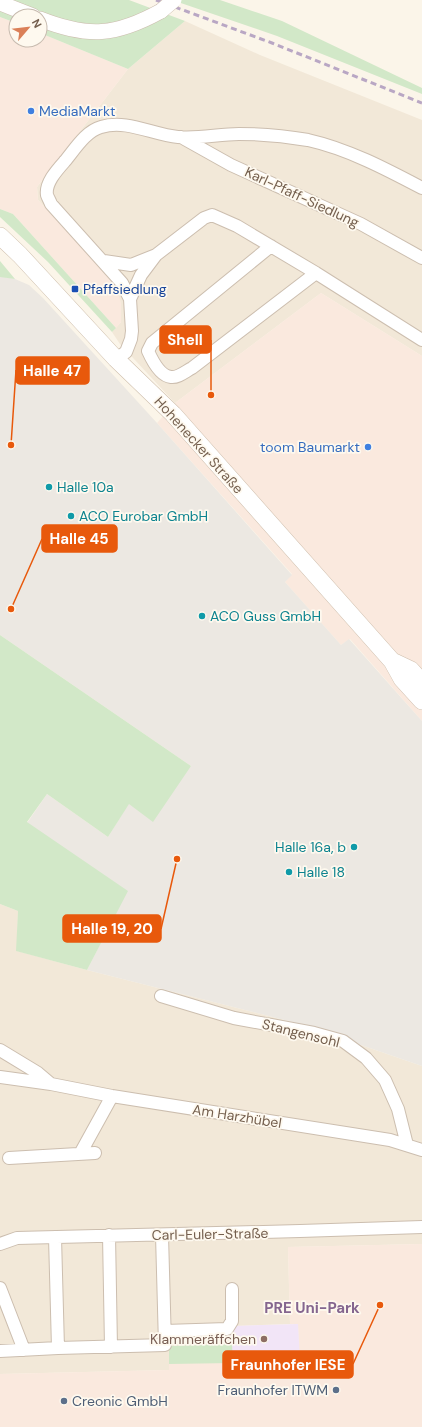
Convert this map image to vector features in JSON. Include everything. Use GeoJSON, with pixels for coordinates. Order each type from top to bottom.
{"type":"FeatureCollection","features":[{"type":"Feature","properties":{"kind":"main road","name":"Hohenecker Straße"},"geometry":{"type":"LineString","coordinates":[[0,236],[20,255],[116,359],[173,414],[392,661],[402,679],[422,701]]}},
{"type":"Feature","properties":{"kind":"main road","name":"Hohenecker Straße"},"geometry":{"type":"LineString","coordinates":[[392,661],[411,670],[422,682]]}},
{"type":"Feature","properties":{"kind":"street"},"geometry":{"type":"LineString","coordinates":[[48,22],[74,30],[99,32],[117,30],[138,24],[161,11],[174,0]]}},
{"type":"Feature","properties":{"kind":"street"},"geometry":{"type":"LineString","coordinates":[[0,3],[13,8]]}},
{"type":"Feature","properties":{"kind":"street","name":"Karl-Pfaff-Siedlung"},"geometry":{"type":"LineString","coordinates":[[116,359],[126,352],[131,339],[130,299],[122,283],[51,204],[47,195],[49,183],[56,171],[90,132],[100,127],[112,124],[124,125],[167,136],[181,137],[238,134],[281,136],[308,140],[337,149],[381,166],[422,188]]}},
{"type":"Feature","properties":{"kind":"street","name":"Karl-Pfaff-Siedlung"},"geometry":{"type":"LineString","coordinates":[[181,137],[231,165],[361,224],[422,258]]}},
{"type":"Feature","properties":{"kind":"street","name":"Karl-Pfaff-Siedlung"},"geometry":{"type":"LineString","coordinates":[[130,299],[141,275],[156,255],[204,218],[212,216],[237,226],[272,246],[422,340]]}},
{"type":"Feature","properties":{"kind":"street"},"geometry":{"type":"LineString","coordinates":[[272,246],[152,343],[148,351],[153,361],[164,374],[171,377],[180,375],[192,368],[316,273]]}},
{"type":"Feature","properties":{"kind":"street","name":"Karl-Pfaff-Siedlung"},"geometry":{"type":"LineString","coordinates":[[104,262],[131,265],[156,255]]}},
{"type":"Feature","properties":{"kind":"street","name":"Stangensohl"},"geometry":{"type":"LineString","coordinates":[[161,996],[234,1018],[314,1033],[343,1041],[366,1058],[385,1080],[398,1109],[407,1145]]}},
{"type":"Feature","properties":{"kind":"street","name":"Am Harzhübel"},"geometry":{"type":"LineString","coordinates":[[0,1050],[38,1073],[51,1084]]}},
{"type":"Feature","properties":{"kind":"street","name":"Am Harzhübel"},"geometry":{"type":"LineString","coordinates":[[0,1077],[51,1084],[112,1096],[390,1140],[422,1150]]}},
{"type":"Feature","properties":{"kind":"street"},"geometry":{"type":"LineString","coordinates":[[80,1154],[112,1096]]}},
{"type":"Feature","properties":{"kind":"street"},"geometry":{"type":"LineString","coordinates":[[9,1158],[95,1153]]}},
{"type":"Feature","properties":{"kind":"street","name":"Carl-Euler-Straße"},"geometry":{"type":"LineString","coordinates":[[0,1244],[18,1238],[422,1227]]}},
{"type":"Feature","properties":{"kind":"street"},"geometry":{"type":"LineString","coordinates":[[109,1235],[112,1347]]}},
{"type":"Feature","properties":{"kind":"street"},"geometry":{"type":"LineString","coordinates":[[0,1351],[165,1345],[162,1235]]}},
{"type":"Feature","properties":{"kind":"street"},"geometry":{"type":"LineString","coordinates":[[55,1237],[58,1348]]}},
{"type":"Feature","properties":{"kind":"street"},"geometry":{"type":"LineString","coordinates":[[0,1288],[24,1350]]}},
{"type":"Feature","properties":{"kind":"street"},"geometry":{"type":"LineString","coordinates":[[165,1331],[227,1329],[232,1321],[232,1289]]}},
{"type":"Feature","properties":{"kind":"shaded area"},"geometry":{"type":"Polygon","coordinates":[[[0,17],[8,20],[8,48],[48,48],[48,36],[128,69],[37,187],[38,200],[115,283],[121,303],[121,322],[116,328],[13,214],[0,209],[0,17]]]}},
{"type":"Feature","properties":{"kind":"shaded area"},"geometry":{"type":"Polygon","coordinates":[[[185,21],[260,55],[422,120],[422,356],[321,293],[175,403],[120,344],[112,332],[121,322],[115,283],[38,200],[37,187],[128,69],[185,21]]]}},
{"type":"Feature","properties":{"kind":"shaded area"},"geometry":{"type":"Polygon","coordinates":[[[1,276],[15,279],[29,285],[43,298],[157,423],[292,575],[285,582],[341,645],[349,639],[422,721],[422,1066],[300,1024],[87,970],[127,891],[27,823],[47,794],[108,837],[129,803],[191,766],[0,635],[1,276]]]}},
{"type":"Feature","properties":{"kind":"shaded area"},"geometry":{"type":"Polygon","coordinates":[[[321,293],[422,356],[422,721],[350,639],[341,645],[285,582],[292,574],[157,423],[175,403],[321,293]]]}},
{"type":"Feature","properties":{"kind":"shaded area"},"geometry":{"type":"Polygon","coordinates":[[[0,904],[18,911],[17,951],[300,1024],[422,1066],[422,1244],[288,1247],[290,1324],[233,1326],[229,1348],[169,1350],[169,1370],[0,1374],[0,904]]]}},
{"type":"Feature","properties":{"kind":"shaded area"},"geometry":{"type":"Polygon","coordinates":[[[422,1244],[422,1427],[0,1427],[0,1374],[169,1370],[169,1350],[229,1348],[229,1363],[299,1360],[298,1324],[290,1324],[288,1247],[422,1244]]]}},
{"type":"Feature","properties":{"kind":"shaded area","name":"Klammeräffchen"},"geometry":{"type":"Polygon","coordinates":[[[298,1324],[300,1360],[229,1363],[229,1330],[233,1326],[298,1324]]]}},
{"type":"Feature","properties":{"kind":"green space"},"geometry":{"type":"Polygon","coordinates":[[[0,0],[129,0],[185,21],[128,69],[48,36],[48,8],[8,8],[8,20],[0,17],[0,0]]]}},
{"type":"Feature","properties":{"kind":"green space"},"geometry":{"type":"Polygon","coordinates":[[[172,0],[220,0],[282,21],[422,88],[422,94],[277,36],[172,0]]]}},
{"type":"Feature","properties":{"kind":"green space"},"geometry":{"type":"Polygon","coordinates":[[[0,209],[13,214],[116,328],[112,332],[48,262],[0,217],[0,209]]]}},
{"type":"Feature","properties":{"kind":"green space"},"geometry":{"type":"Polygon","coordinates":[[[0,261],[15,279],[0,277],[0,261]]]}},
{"type":"Feature","properties":{"kind":"green space"},"geometry":{"type":"Polygon","coordinates":[[[0,635],[191,766],[153,822],[129,804],[108,837],[47,794],[27,822],[128,891],[87,970],[16,951],[18,911],[0,904],[0,635]]]}},
{"type":"Feature","properties":{"kind":"green space"},"geometry":{"type":"Polygon","coordinates":[[[232,1344],[233,1363],[169,1364],[169,1346],[232,1344]]]}},
{"type":"Feature","properties":{"kind":"railway"},"geometry":{"type":"LineString","coordinates":[[156,0],[272,43],[422,103]]}},
{"type":"Feature","properties":{"kind":"place","name":"MediaMarkt"},"geometry":{"type":"Point","coordinates":[31,111]}},
{"type":"Feature","properties":{"kind":"place","name":"Pfaffsiedlung"},"geometry":{"type":"Point","coordinates":[75,289]}},
{"type":"Feature","properties":{"kind":"place","name":"Shell"},"geometry":{"type":"Point","coordinates":[211,395]}},
{"type":"Feature","properties":{"kind":"place","name":"Halle 47"},"geometry":{"type":"Point","coordinates":[11,445]}},
{"type":"Feature","properties":{"kind":"place","name":"toom Baumarkt"},"geometry":{"type":"Point","coordinates":[368,447]}},
{"type":"Feature","properties":{"kind":"place","name":"Halle 10a"},"geometry":{"type":"Point","coordinates":[49,487]}},
{"type":"Feature","properties":{"kind":"place","name":"ACO Eurobar GmbH"},"geometry":{"type":"Point","coordinates":[71,516]}},
{"type":"Feature","properties":{"kind":"place","name":"Halle 45"},"geometry":{"type":"Point","coordinates":[11,609]}},
{"type":"Feature","properties":{"kind":"place","name":"ACO Guss GmbH"},"geometry":{"type":"Point","coordinates":[202,616]}},
{"type":"Feature","properties":{"kind":"place","name":"Halle 16a, b"},"geometry":{"type":"Point","coordinates":[354,847]}},
{"type":"Feature","properties":{"kind":"place","name":"Halle 19, 20"},"geometry":{"type":"Point","coordinates":[177,859]}},
{"type":"Feature","properties":{"kind":"place","name":"Halle 18"},"geometry":{"type":"Point","coordinates":[289,872]}},
{"type":"Feature","properties":{"kind":"place","name":"Fraunhofer IESE"},"geometry":{"type":"Point","coordinates":[380,1305]}},
{"type":"Feature","properties":{"kind":"place","name":"Klammeräffchen"},"geometry":{"type":"Point","coordinates":[264,1339]}},
{"type":"Feature","properties":{"kind":"place","name":"Fraunhofer ITWM"},"geometry":{"type":"Point","coordinates":[336,1390]}},
{"type":"Feature","properties":{"kind":"place","name":"Creonic GmbH"},"geometry":{"type":"Point","coordinates":[64,1401]}},
{"type":"Feature","properties":{"kind":"district","name":"PRE Uni-Park"},"geometry":{"type":"Point","coordinates":[312,1308]}}]}
